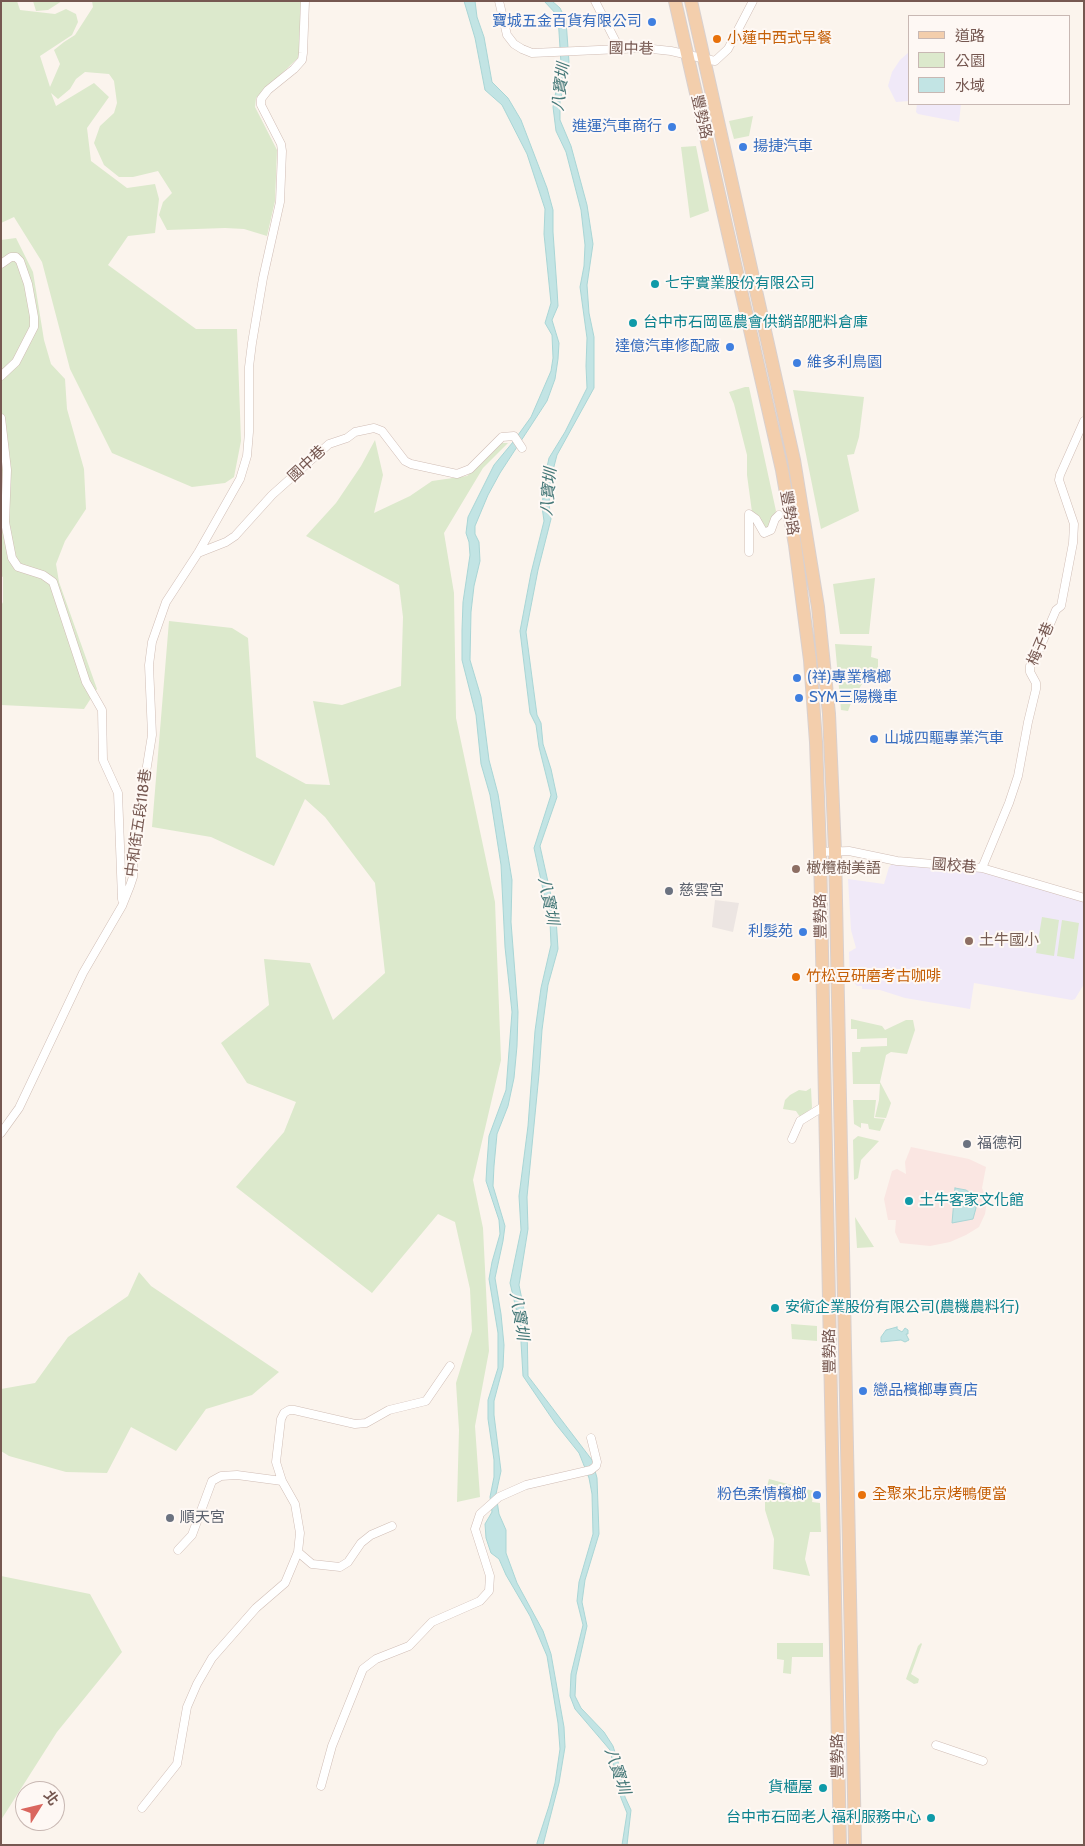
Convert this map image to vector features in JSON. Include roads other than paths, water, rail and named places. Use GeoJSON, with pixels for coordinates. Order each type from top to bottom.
{"type":"FeatureCollection","features":[{"type":"Feature","properties":{"kind":"main road","name":"豐勢路"},"geometry":{"type":"LineString","coordinates":[[675,1],[768,408],[795,545],[810,660],[816,742],[820,852],[840,1845]]}},
{"type":"Feature","properties":{"kind":"main road","name":"豐勢路"},"geometry":{"type":"LineString","coordinates":[[692,2],[779,390],[808,540],[818,607],[829,714],[835,851],[855,1845]]}},
{"type":"Feature","properties":{"kind":"street","name":"中和街五段118巷"},"geometry":{"type":"LineString","coordinates":[[1,1133],[19,1108],[83,973],[122,906],[133,877],[134,846],[152,735],[149,665],[152,642],[166,602],[198,553],[240,479],[247,456],[249,367],[262,278],[280,202],[282,151],[281,144],[260,105],[260,100],[268,90],[302,60],[304,53],[305,1]]}},
{"type":"Feature","properties":{"kind":"street","name":"國中巷"},"geometry":{"type":"LineString","coordinates":[[499,1],[507,34],[514,44],[532,53],[643,48],[671,51],[704,59]]}},
{"type":"Feature","properties":{"kind":"street"},"geometry":{"type":"LineString","coordinates":[[595,1],[619,48]]}},
{"type":"Feature","properties":{"kind":"street"},"geometry":{"type":"LineString","coordinates":[[704,59],[715,61],[728,49],[753,1]]}},
{"type":"Feature","properties":{"kind":"street"},"geometry":{"type":"LineString","coordinates":[[1,264],[11,257],[16,257],[20,261],[28,284],[34,327],[16,362],[1,376]]}},
{"type":"Feature","properties":{"kind":"street"},"geometry":{"type":"LineString","coordinates":[[1,418],[7,470],[6,522],[12,558],[18,567],[44,575],[53,582],[86,682],[102,710],[103,760],[118,792],[123,880],[122,906]]}},
{"type":"Feature","properties":{"kind":"street","name":"梅子巷"},"geometry":{"type":"LineString","coordinates":[[982,868],[1009,804],[1018,776],[1036,689],[1036,684],[1030,672],[1030,666],[1056,610],[1061,606],[1073,542],[1074,524],[1059,480],[1084,421]]}},
{"type":"Feature","properties":{"kind":"street","name":"國中巷"},"geometry":{"type":"LineString","coordinates":[[198,553],[226,542],[234,536],[272,495],[329,444],[348,438],[355,432],[374,428],[382,431],[405,461],[457,474],[470,468],[502,437],[514,436],[522,448]]}},
{"type":"Feature","properties":{"kind":"street"},"geometry":{"type":"LineString","coordinates":[[749,552],[749,514],[756,519],[764,533],[771,530],[774,519],[779,516]]}},
{"type":"Feature","properties":{"kind":"street","name":"國校巷"},"geometry":{"type":"LineString","coordinates":[[820,852],[849,851],[897,861],[982,868],[1084,898]]}},
{"type":"Feature","properties":{"kind":"street"},"geometry":{"type":"LineString","coordinates":[[792,1139],[800,1121],[826,1105]]}},
{"type":"Feature","properties":{"kind":"street"},"geometry":{"type":"LineString","coordinates":[[142,1808],[177,1764],[187,1707],[197,1684],[212,1658],[256,1608],[285,1583],[298,1552],[300,1533],[294,1504],[282,1481],[276,1462],[281,1419],[284,1413],[289,1410],[355,1424],[366,1423],[389,1410],[426,1401],[450,1366]]}},
{"type":"Feature","properties":{"kind":"street"},"geometry":{"type":"LineString","coordinates":[[321,1786],[332,1746],[363,1669],[376,1659],[409,1646],[432,1622],[480,1601],[489,1591],[490,1576],[475,1529],[480,1514],[499,1497],[526,1484],[591,1470],[596,1466],[597,1462],[591,1438]]}},
{"type":"Feature","properties":{"kind":"street"},"geometry":{"type":"LineString","coordinates":[[178,1550],[192,1535],[212,1481],[221,1476],[237,1475],[282,1481]]}},
{"type":"Feature","properties":{"kind":"street"},"geometry":{"type":"LineString","coordinates":[[298,1552],[312,1564],[340,1567],[348,1562],[361,1544],[372,1535],[392,1526]]}},
{"type":"Feature","properties":{"kind":"street"},"geometry":{"type":"LineString","coordinates":[[936,1744],[983,1762]]}},
{"type":"Feature","properties":{"kind":"water","name":"八寶圳"},"geometry":{"type":"Polygon","coordinates":[[[464,1],[475,1],[492,82],[508,98],[521,120],[547,188],[553,210],[558,306],[552,320],[559,343],[558,359],[555,379],[547,401],[500,473],[475,526],[475,534],[479,542],[480,561],[474,586],[471,612],[470,660],[481,697],[489,760],[498,794],[512,880],[511,922],[518,1012],[517,1046],[514,1078],[508,1106],[497,1134],[493,1186],[505,1226],[495,1278],[504,1345],[503,1367],[494,1401],[501,1471],[496,1494],[499,1514],[506,1530],[506,1553],[517,1583],[543,1631],[551,1654],[564,1727],[565,1747],[559,1783],[543,1845],[537,1845],[537,1843],[555,1783],[560,1749],[558,1723],[547,1656],[530,1616],[499,1559],[491,1553],[486,1538],[485,1524],[492,1512],[490,1497],[494,1477],[488,1400],[498,1368],[498,1333],[489,1279],[500,1234],[499,1220],[486,1181],[489,1136],[506,1090],[512,1012],[505,947],[501,865],[490,795],[481,764],[476,715],[462,660],[462,630],[463,602],[470,555],[466,533],[468,517],[494,465],[531,417],[551,371],[553,358],[552,335],[545,323],[551,303],[544,234],[545,209],[527,154],[502,105],[485,90],[475,38],[464,1]]]}},
{"type":"Feature","properties":{"kind":"water","name":"八寶圳"},"geometry":{"type":"Polygon","coordinates":[[[544,1],[552,1],[560,8],[566,20],[569,62],[560,102],[560,120],[571,146],[587,205],[593,244],[587,285],[589,313],[594,337],[594,388],[557,455],[551,478],[549,504],[551,519],[538,570],[526,632],[537,715],[541,723],[543,744],[557,797],[540,846],[556,918],[558,949],[548,985],[542,1030],[527,1197],[528,1229],[519,1285],[527,1324],[528,1376],[592,1460],[597,1478],[599,1534],[585,1580],[582,1602],[587,1626],[576,1675],[575,1696],[581,1708],[604,1732],[613,1746],[620,1768],[625,1797],[631,1810],[627,1845],[622,1845],[627,1813],[621,1798],[610,1750],[575,1709],[570,1696],[571,1674],[583,1625],[577,1601],[579,1582],[593,1534],[592,1494],[589,1478],[579,1453],[555,1423],[523,1376],[520,1325],[510,1283],[521,1230],[519,1196],[528,1126],[535,1031],[541,988],[551,945],[550,922],[534,848],[551,795],[539,747],[536,725],[530,713],[520,631],[531,573],[544,521],[542,507],[549,458],[565,432],[587,388],[587,338],[580,287],[585,245],[581,210],[566,152],[556,131],[553,107],[561,64],[558,16],[544,1]]]}},
{"type":"Feature","properties":{"kind":"water"},"geometry":{"type":"Polygon","coordinates":[[[955,1188],[966,1190],[975,1196],[976,1208],[973,1219],[952,1223],[955,1188]]]}},
{"type":"Feature","properties":{"kind":"water"},"geometry":{"type":"Polygon","coordinates":[[[897,1327],[902,1332],[905,1328],[908,1330],[908,1334],[906,1334],[909,1340],[905,1342],[901,1340],[881,1342],[881,1337],[886,1330],[897,1327]]]}},
{"type":"Feature","properties":{"kind":"place","name":"寶城五金百貨有限公司"},"geometry":{"type":"Point","coordinates":[652,22]}},
{"type":"Feature","properties":{"kind":"place","name":"小蓮中西式早餐"},"geometry":{"type":"Point","coordinates":[717,39]}},
{"type":"Feature","properties":{"kind":"place","name":"進運汽車商行"},"geometry":{"type":"Point","coordinates":[672,127]}},
{"type":"Feature","properties":{"kind":"place","name":"揚捷汽車"},"geometry":{"type":"Point","coordinates":[743,147]}},
{"type":"Feature","properties":{"kind":"place","name":"七宇實業股份有限公司"},"geometry":{"type":"Point","coordinates":[655,284]}},
{"type":"Feature","properties":{"kind":"place","name":"台中市石岡區農會供銷部肥料倉庫"},"geometry":{"type":"Point","coordinates":[633,323]}},
{"type":"Feature","properties":{"kind":"place","name":"達億汽車修配廠"},"geometry":{"type":"Point","coordinates":[730,347]}},
{"type":"Feature","properties":{"kind":"place","name":"維多利鳥園"},"geometry":{"type":"Point","coordinates":[797,363]}},
{"type":"Feature","properties":{"kind":"place","name":"(祥)專業檳榔"},"geometry":{"type":"Point","coordinates":[797,678]}},
{"type":"Feature","properties":{"kind":"place","name":"SYM三陽機車"},"geometry":{"type":"Point","coordinates":[799,698]}},
{"type":"Feature","properties":{"kind":"place","name":"山城四驅專業汽車"},"geometry":{"type":"Point","coordinates":[874,739]}},
{"type":"Feature","properties":{"kind":"place","name":"橄欖樹美語"},"geometry":{"type":"Point","coordinates":[796,869]}},
{"type":"Feature","properties":{"kind":"place","name":"慈雲宮"},"geometry":{"type":"Point","coordinates":[669,891]}},
{"type":"Feature","properties":{"kind":"place","name":"利髮苑"},"geometry":{"type":"Point","coordinates":[803,932]}},
{"type":"Feature","properties":{"kind":"place","name":"土牛國小"},"geometry":{"type":"Point","coordinates":[969,941]}},
{"type":"Feature","properties":{"kind":"place","name":"竹松豆研磨考古咖啡"},"geometry":{"type":"Point","coordinates":[796,977]}},
{"type":"Feature","properties":{"kind":"place","name":"福德祠"},"geometry":{"type":"Point","coordinates":[967,1144]}},
{"type":"Feature","properties":{"kind":"place","name":"土牛客家文化館"},"geometry":{"type":"Point","coordinates":[909,1201]}},
{"type":"Feature","properties":{"kind":"place","name":"安術企業股份有限公司(農機農料行)"},"geometry":{"type":"Point","coordinates":[775,1308]}},
{"type":"Feature","properties":{"kind":"place","name":"戀品檳榔專賣店"},"geometry":{"type":"Point","coordinates":[863,1391]}},
{"type":"Feature","properties":{"kind":"place","name":"粉色柔情檳榔"},"geometry":{"type":"Point","coordinates":[817,1495]}},
{"type":"Feature","properties":{"kind":"place","name":"全聚來北京烤鴨便當"},"geometry":{"type":"Point","coordinates":[862,1495]}},
{"type":"Feature","properties":{"kind":"place","name":"順天宮"},"geometry":{"type":"Point","coordinates":[170,1518]}},
{"type":"Feature","properties":{"kind":"place","name":"貨櫃屋"},"geometry":{"type":"Point","coordinates":[823,1788]}},
{"type":"Feature","properties":{"kind":"place","name":"台中市石岡老人福利服務中心"},"geometry":{"type":"Point","coordinates":[931,1818]}}]}
